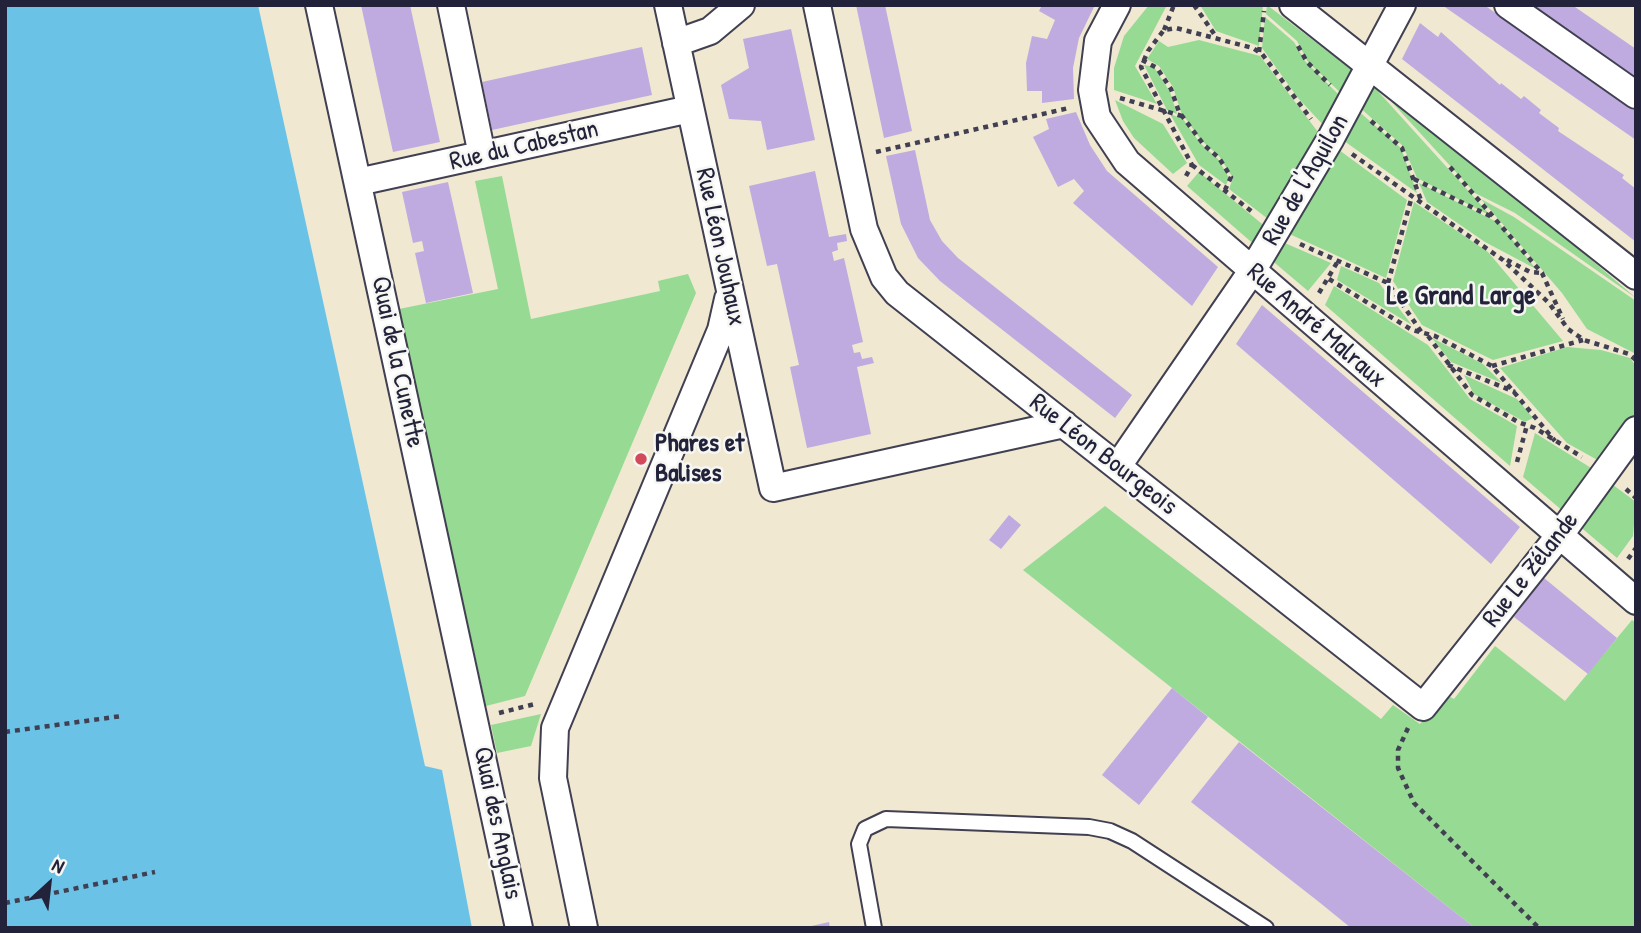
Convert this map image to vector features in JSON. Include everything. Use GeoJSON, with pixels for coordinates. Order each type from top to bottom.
{"type":"FeatureCollection","features":[{"type":"Feature","properties":{"kind":"street","name":"Quai de la Cunette"},"geometry":{"type":"LineString","coordinates":[[319,5],[475,719]]}},
{"type":"Feature","properties":{"kind":"street"},"geometry":{"type":"LineString","coordinates":[[451,5],[482,155]]}},
{"type":"Feature","properties":{"kind":"street","name":"Rue Léon Jouhaux"},"geometry":{"type":"LineString","coordinates":[[668,5],[774,488],[1064,424]]}},
{"type":"Feature","properties":{"kind":"street"},"geometry":{"type":"LineString","coordinates":[[676,43],[710,31],[741,5]]}},
{"type":"Feature","properties":{"kind":"street","name":"Rue Léon Bourgeois"},"geometry":{"type":"LineString","coordinates":[[817,5],[870,247],[884,277],[897,293],[1423,707]]}},
{"type":"Feature","properties":{"kind":"street","name":"Rue André Malraux"},"geometry":{"type":"LineString","coordinates":[[1117,5],[1098,41],[1093,96],[1103,128],[1127,162],[1636,601]]}},
{"type":"Feature","properties":{"kind":"street"},"geometry":{"type":"LineString","coordinates":[[1293,5],[1636,276]]}},
{"type":"Feature","properties":{"kind":"street","name":"Rue de l'Aquilon"},"geometry":{"type":"LineString","coordinates":[[1118,466],[1277,231],[1402,5]]}},
{"type":"Feature","properties":{"kind":"street"},"geometry":{"type":"LineString","coordinates":[[1508,5],[1636,95]]}},
{"type":"Feature","properties":{"kind":"street","name":"Rue du Cabestan"},"geometry":{"type":"LineString","coordinates":[[358,182],[690,108]]}},
{"type":"Feature","properties":{"kind":"street"},"geometry":{"type":"LineString","coordinates":[[584,928],[553,778],[552,745],[560,709],[721,330],[729,290]]}},
{"type":"Feature","properties":{"kind":"street","name":"Rue Le Zélande"},"geometry":{"type":"LineString","coordinates":[[1423,707],[1559,536],[1636,430]]}},
{"type":"Feature","properties":{"kind":"street","name":"Quai des Anglais"},"geometry":{"type":"LineString","coordinates":[[475,719],[520,928]]}},
{"type":"Feature","properties":{"kind":"lane"},"geometry":{"type":"LineString","coordinates":[[874,928],[859,844],[865,829],[886,819],[1089,827],[1110,831],[1132,841],[1266,928]]}},
{"type":"Feature","properties":{"kind":"path"},"geometry":{"type":"LineString","coordinates":[[1164,30],[1174,5]]}},
{"type":"Feature","properties":{"kind":"path"},"geometry":{"type":"LineString","coordinates":[[1194,5],[1218,39]]}},
{"type":"Feature","properties":{"kind":"path"},"geometry":{"type":"LineString","coordinates":[[1259,52],[1265,5]]}},
{"type":"Feature","properties":{"kind":"path"},"geometry":{"type":"LineString","coordinates":[[1142,60],[1153,64],[1163,76],[1182,117],[1204,145],[1219,158],[1231,177],[1225,190]]}},
{"type":"Feature","properties":{"kind":"path"},"geometry":{"type":"LineString","coordinates":[[849,158],[1093,96],[1182,117]]}},
{"type":"Feature","properties":{"kind":"path"},"geometry":{"type":"LineString","coordinates":[[1443,160],[1542,273],[1568,329]]}},
{"type":"Feature","properties":{"kind":"path"},"geometry":{"type":"LineString","coordinates":[[1192,165],[1277,231],[1388,283],[1472,396],[1606,472]]}},
{"type":"Feature","properties":{"kind":"path"},"geometry":{"type":"LineString","coordinates":[[1415,179],[1498,220]]}},
{"type":"Feature","properties":{"kind":"path"},"geometry":{"type":"LineString","coordinates":[[1388,283],[1412,196]]}},
{"type":"Feature","properties":{"kind":"path"},"geometry":{"type":"LineString","coordinates":[[1493,253],[1530,272],[1542,273]]}},
{"type":"Feature","properties":{"kind":"path"},"geometry":{"type":"LineString","coordinates":[[1329,279],[1412,330],[1435,336],[1492,366],[1555,441]]}},
{"type":"Feature","properties":{"kind":"path"},"geometry":{"type":"LineString","coordinates":[[1492,366],[1584,340]]}},
{"type":"Feature","properties":{"kind":"path"},"geometry":{"type":"LineString","coordinates":[[1448,365],[1516,392]]}},
{"type":"Feature","properties":{"kind":"path"},"geometry":{"type":"LineString","coordinates":[[475,719],[543,702],[560,709]]}},
{"type":"Feature","properties":{"kind":"path"},"geometry":{"type":"LineString","coordinates":[[1423,707],[1411,723],[1398,750],[1398,768],[1404,785],[1431,822],[1487,872],[1539,928]]}},
{"type":"Feature","properties":{"kind":"path"},"geometry":{"type":"LineString","coordinates":[[5,732],[122,716]]}},
{"type":"Feature","properties":{"kind":"path"},"geometry":{"type":"LineString","coordinates":[[5,903],[155,872]]}},
{"type":"Feature","properties":{"kind":"green space"},"geometry":{"type":"Polygon","coordinates":[[[1149,5],[1167,5],[1135,66],[1157,104],[1114,90],[1114,68],[1124,36],[1149,5]]]}},
{"type":"Feature","properties":{"kind":"green space"},"geometry":{"type":"Polygon","coordinates":[[[1200,5],[1263,5],[1259,46],[1216,31],[1200,5]]]}},
{"type":"Feature","properties":{"kind":"green space"},"geometry":{"type":"Polygon","coordinates":[[[1267,5],[1356,73],[1344,96],[1308,62],[1297,41],[1266,14],[1267,5]]]}},
{"type":"Feature","properties":{"kind":"green space"},"geometry":{"type":"Polygon","coordinates":[[[1265,17],[1294,42],[1305,61],[1342,98],[1326,128],[1298,98],[1262,48],[1265,17]]]}},
{"type":"Feature","properties":{"kind":"green space"},"geometry":{"type":"Polygon","coordinates":[[[1199,40],[1260,56],[1321,136],[1272,222],[1229,189],[1233,178],[1219,156],[1201,140],[1181,112],[1173,87],[1159,66],[1147,59],[1159,41],[1168,47],[1199,40]]]}},
{"type":"Feature","properties":{"kind":"green space"},"geometry":{"type":"Polygon","coordinates":[[[1144,65],[1154,67],[1170,92],[1177,114],[1167,110],[1144,65]]]}},
{"type":"Feature","properties":{"kind":"green space"},"geometry":{"type":"Polygon","coordinates":[[[1370,84],[1491,216],[1417,178],[1403,146],[1358,106],[1370,84]]]}},
{"type":"Feature","properties":{"kind":"green space"},"geometry":{"type":"Polygon","coordinates":[[[1389,99],[1568,240],[1636,298],[1515,213],[1475,193],[1389,99]]]}},
{"type":"Feature","properties":{"kind":"green space"},"geometry":{"type":"Polygon","coordinates":[[[1115,100],[1163,124],[1187,163],[1173,174],[1134,138],[1123,121],[1115,100]]]}},
{"type":"Feature","properties":{"kind":"green space"},"geometry":{"type":"Polygon","coordinates":[[[1356,109],[1401,148],[1417,193],[1340,138],[1356,109]]]}},
{"type":"Feature","properties":{"kind":"green space"},"geometry":{"type":"Polygon","coordinates":[[[1170,114],[1183,119],[1200,143],[1218,159],[1229,178],[1226,185],[1199,165],[1170,114]]]}},
{"type":"Feature","properties":{"kind":"green space"},"geometry":{"type":"Polygon","coordinates":[[[1335,147],[1407,200],[1386,278],[1285,232],[1335,147]]]}},
{"type":"Feature","properties":{"kind":"green space"},"geometry":{"type":"Polygon","coordinates":[[[1199,172],[1267,228],[1257,247],[1187,186],[1199,172]]]}},
{"type":"Feature","properties":{"kind":"green space"},"geometry":{"type":"Polygon","coordinates":[[[502,176],[531,319],[660,291],[658,281],[688,274],[696,293],[525,696],[486,706],[399,309],[498,289],[475,181],[502,176]]]}},
{"type":"Feature","properties":{"kind":"green space"},"geometry":{"type":"Polygon","coordinates":[[[1419,183],[1499,223],[1536,269],[1485,242],[1427,202],[1419,183]]]}},
{"type":"Feature","properties":{"kind":"green space"},"geometry":{"type":"Polygon","coordinates":[[[1481,199],[1514,217],[1636,301],[1636,354],[1587,329],[1562,293],[1481,199]]]}},
{"type":"Feature","properties":{"kind":"green space"},"geometry":{"type":"Polygon","coordinates":[[[1414,202],[1488,252],[1563,341],[1493,360],[1422,325],[1393,281],[1414,202]]]}},
{"type":"Feature","properties":{"kind":"green space"},"geometry":{"type":"Polygon","coordinates":[[[1280,241],[1331,263],[1308,291],[1269,258],[1280,241]]]}},
{"type":"Feature","properties":{"kind":"green space"},"geometry":{"type":"Polygon","coordinates":[[[1341,266],[1379,283],[1412,325],[1337,280],[1341,266]]]}},
{"type":"Feature","properties":{"kind":"green space"},"geometry":{"type":"Polygon","coordinates":[[[1334,286],[1428,345],[1470,399],[1517,426],[1510,466],[1325,305],[1334,286]]]}},
{"type":"Feature","properties":{"kind":"green space"},"geometry":{"type":"Polygon","coordinates":[[[1432,338],[1483,364],[1502,383],[1451,362],[1432,338]]]}},
{"type":"Feature","properties":{"kind":"green space"},"geometry":{"type":"Polygon","coordinates":[[[1567,347],[1601,350],[1630,358],[1636,366],[1636,413],[1601,462],[1567,443],[1500,368],[1567,347]]]}},
{"type":"Feature","properties":{"kind":"green space"},"geometry":{"type":"Polygon","coordinates":[[[1464,375],[1517,399],[1533,418],[1525,422],[1474,394],[1464,375]]]}},
{"type":"Feature","properties":{"kind":"green space"},"geometry":{"type":"Polygon","coordinates":[[[1535,433],[1596,471],[1564,512],[1523,477],[1535,433]]]}},
{"type":"Feature","properties":{"kind":"green space"},"geometry":{"type":"Polygon","coordinates":[[[1609,482],[1636,502],[1633,536],[1617,558],[1577,524],[1609,482]]]}},
{"type":"Feature","properties":{"kind":"green space"},"geometry":{"type":"Polygon","coordinates":[[[1105,506],[1381,719],[1393,705],[1420,724],[1445,694],[1454,699],[1495,646],[1565,701],[1632,620],[1636,623],[1636,928],[1475,928],[1023,570],[1105,506]]]}},
{"type":"Feature","properties":{"kind":"green space"},"geometry":{"type":"Polygon","coordinates":[[[541,714],[531,746],[497,753],[491,725],[541,714]]]}},
{"type":"Feature","properties":{"kind":"water"},"geometry":{"type":"Polygon","coordinates":[[[5,5],[258,5],[425,766],[442,770],[472,928],[5,928],[5,5]]]}},
{"type":"Feature","properties":{"kind":"building"},"geometry":{"type":"Polygon","coordinates":[[[361,5],[410,5],[440,142],[393,152],[361,5]]]}},
{"type":"Feature","properties":{"kind":"building"},"geometry":{"type":"Polygon","coordinates":[[[856,5],[885,5],[912,131],[884,138],[856,5]]]}},
{"type":"Feature","properties":{"kind":"building"},"geometry":{"type":"Polygon","coordinates":[[[1042,5],[1095,5],[1079,38],[1073,68],[1074,99],[1042,103],[1042,91],[1027,91],[1026,63],[1032,36],[1047,39],[1055,20],[1039,11],[1042,5]]]}},
{"type":"Feature","properties":{"kind":"building"},"geometry":{"type":"Polygon","coordinates":[[[1442,5],[1484,5],[1500,16],[1636,111],[1636,140],[1442,5]]]}},
{"type":"Feature","properties":{"kind":"building"},"geometry":{"type":"Polygon","coordinates":[[[1531,5],[1575,7],[1636,49],[1636,78],[1531,5]]]}},
{"type":"Feature","properties":{"kind":"building"},"geometry":{"type":"Polygon","coordinates":[[[1420,23],[1438,37],[1441,32],[1500,85],[1501,83],[1521,99],[1524,96],[1541,110],[1539,113],[1559,128],[1558,131],[1624,175],[1622,178],[1636,189],[1636,242],[1402,59],[1420,23]]]}},
{"type":"Feature","properties":{"kind":"building"},"geometry":{"type":"Polygon","coordinates":[[[791,29],[815,140],[767,150],[761,121],[729,119],[721,85],[749,68],[743,39],[791,29]]]}},
{"type":"Feature","properties":{"kind":"building"},"geometry":{"type":"Polygon","coordinates":[[[642,47],[652,95],[492,130],[482,82],[642,47]]]}},
{"type":"Feature","properties":{"kind":"building"},"geometry":{"type":"Polygon","coordinates":[[[1076,112],[1090,145],[1107,171],[1218,267],[1192,306],[1073,203],[1084,191],[1074,179],[1058,187],[1033,137],[1049,129],[1046,119],[1076,112]]]}},
{"type":"Feature","properties":{"kind":"building"},"geometry":{"type":"Polygon","coordinates":[[[915,150],[930,220],[942,241],[958,258],[1132,395],[1115,418],[940,281],[918,258],[901,224],[886,156],[915,150]]]}},
{"type":"Feature","properties":{"kind":"building"},"geometry":{"type":"Polygon","coordinates":[[[815,171],[829,237],[846,234],[847,241],[837,243],[838,250],[832,252],[834,261],[844,258],[863,342],[852,345],[854,353],[860,352],[862,359],[872,357],[874,363],[857,367],[871,434],[807,448],[790,367],[799,365],[777,264],[767,266],[749,186],[815,171]]]}},
{"type":"Feature","properties":{"kind":"building"},"geometry":{"type":"Polygon","coordinates":[[[448,182],[473,293],[426,303],[415,253],[424,251],[422,241],[413,243],[402,192],[448,182]]]}},
{"type":"Feature","properties":{"kind":"building"},"geometry":{"type":"Polygon","coordinates":[[[1262,305],[1520,527],[1491,564],[1236,344],[1262,305]]]}},
{"type":"Feature","properties":{"kind":"building"},"geometry":{"type":"Polygon","coordinates":[[[1009,515],[1021,525],[1001,549],[989,540],[1009,515]]]}},
{"type":"Feature","properties":{"kind":"building"},"geometry":{"type":"Polygon","coordinates":[[[1544,578],[1617,638],[1588,674],[1514,617],[1544,578]]]}},
{"type":"Feature","properties":{"kind":"building"},"geometry":{"type":"Polygon","coordinates":[[[1172,688],[1208,717],[1139,805],[1102,775],[1172,688]]]}},
{"type":"Feature","properties":{"kind":"building"},"geometry":{"type":"Polygon","coordinates":[[[1239,742],[1475,928],[1351,928],[1191,802],[1239,742]]]}},
{"type":"Feature","properties":{"kind":"building"},"geometry":{"type":"Polygon","coordinates":[[[829,922],[830,928],[807,928],[807,927],[829,922]]]}},
{"type":"Feature","properties":{"kind":"place","name":"Phares et Balises"},"geometry":{"type":"Point","coordinates":[641,459]}},
{"type":"Feature","properties":{"kind":"district","name":"Le Grand Large"},"geometry":{"type":"Point","coordinates":[1461,297]}}]}
